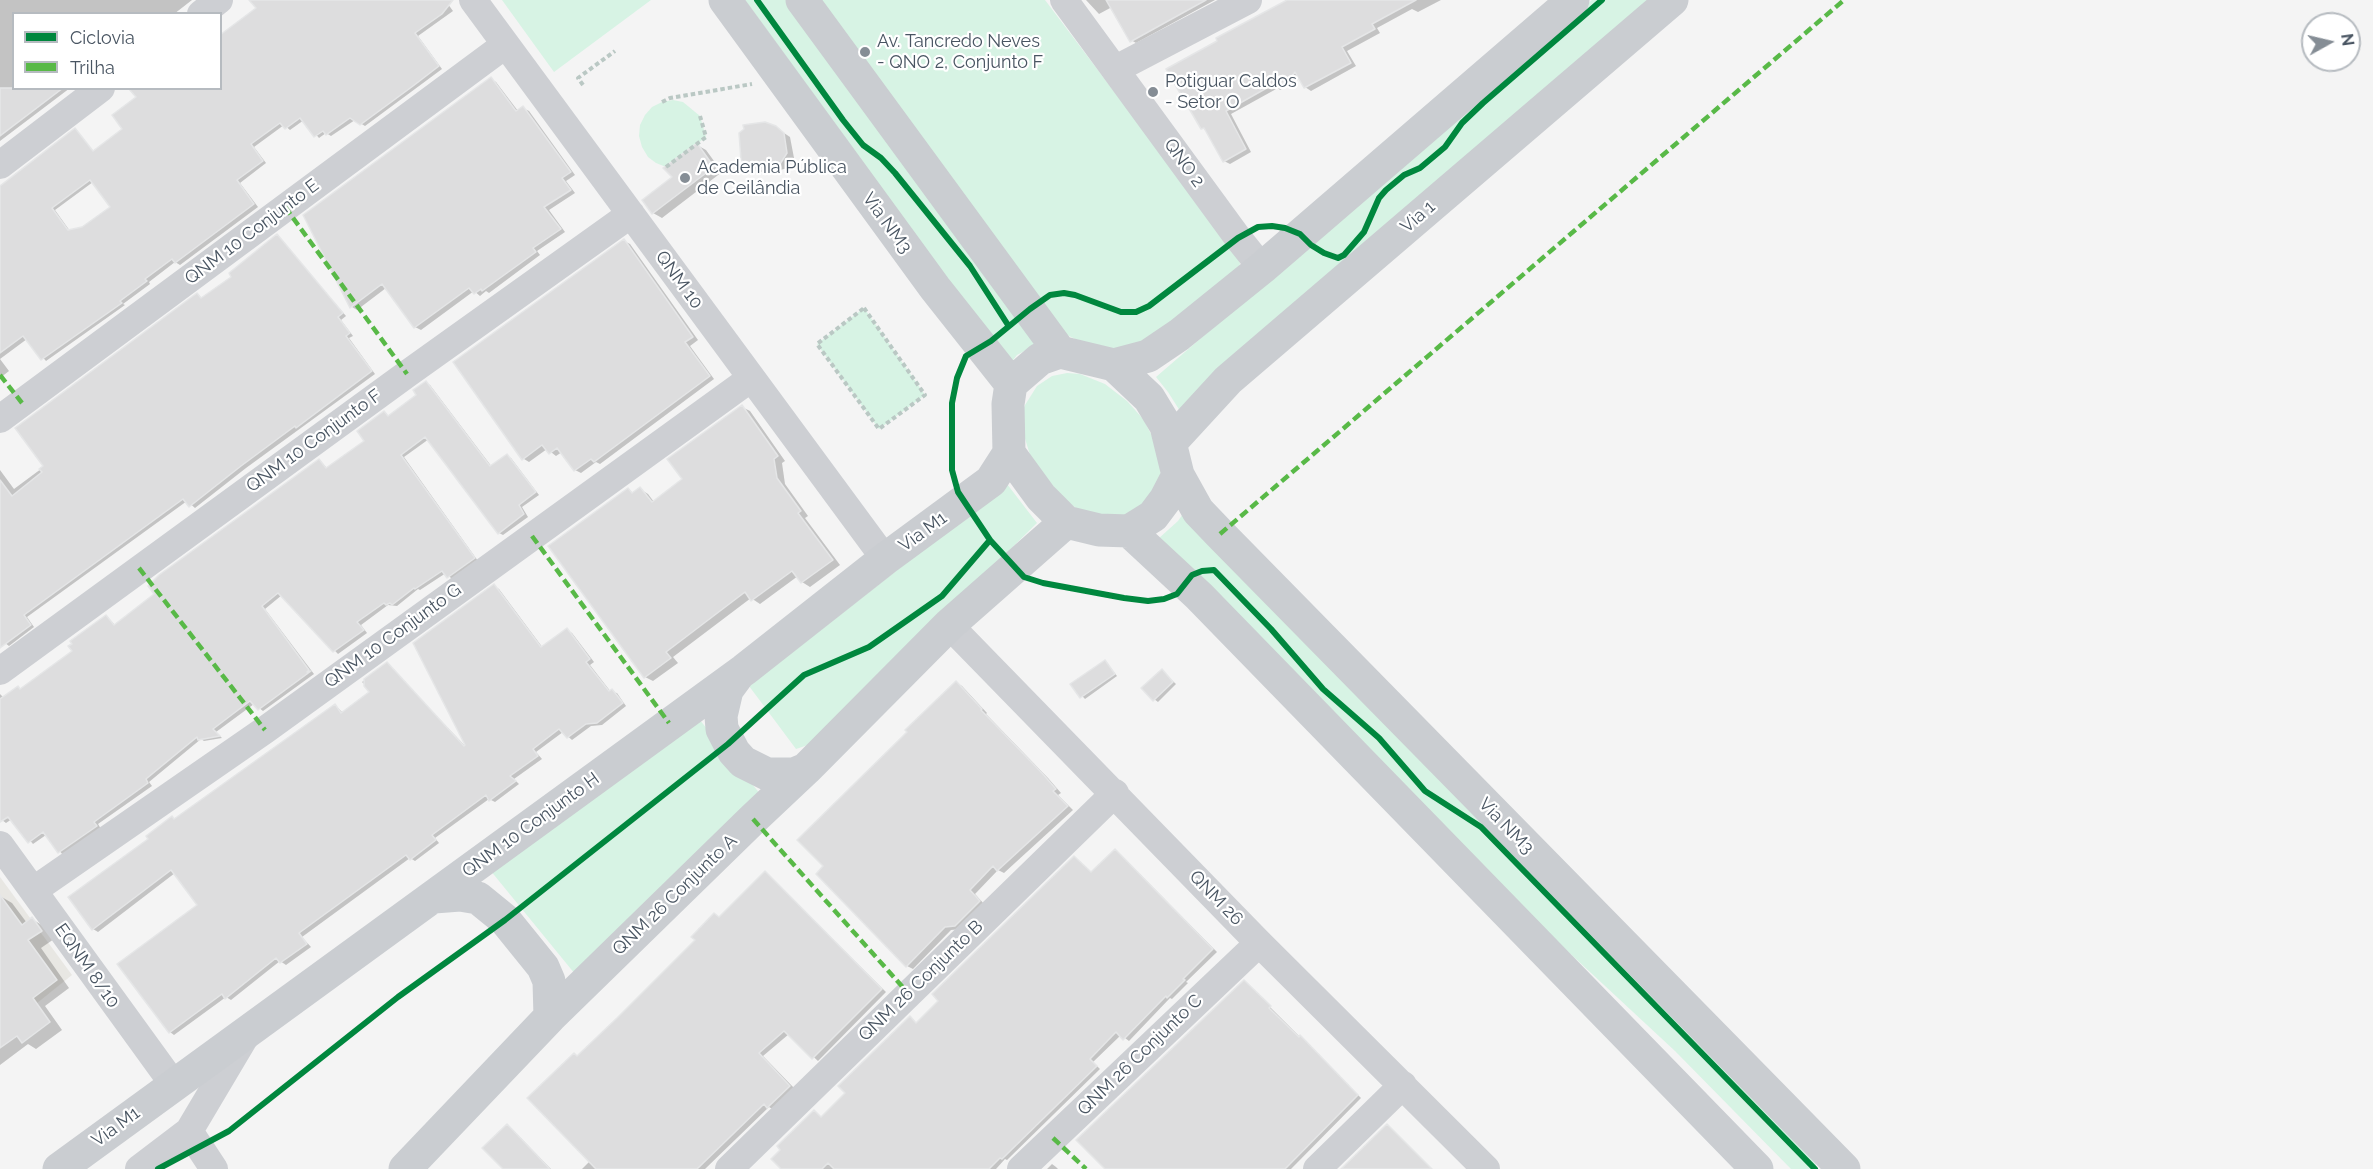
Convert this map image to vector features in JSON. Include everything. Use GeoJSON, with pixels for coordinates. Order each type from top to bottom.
{"type":"FeatureCollection","features":[{"type":"Feature","properties":{"kind":"main road","name":"Via NM3"},"geometry":{"type":"LineString","coordinates":[[725,0],[935,288],[1011,384]]}},
{"type":"Feature","properties":{"kind":"main road"},"geometry":{"type":"LineString","coordinates":[[802,0],[1060,352]]}},
{"type":"Feature","properties":{"kind":"main road"},"geometry":{"type":"LineString","coordinates":[[1114,365],[1149,398],[1162,418],[1171,442],[1178,475],[1165,500],[1153,516],[1129,531],[1099,530],[1066,522],[1041,497],[1009,453],[1008,405],[1011,384],[1040,359],[1060,352],[1114,365],[1148,356],[1179,335],[1262,268],[1573,0]]}},
{"type":"Feature","properties":{"kind":"main road","name":"Via 1"},"geometry":{"type":"LineString","coordinates":[[1171,442],[1228,380],[1672,0]]}},
{"type":"Feature","properties":{"kind":"main road","name":"Via M1"},"geometry":{"type":"LineString","coordinates":[[885,559],[991,481],[1009,453]]}},
{"type":"Feature","properties":{"kind":"main road","name":"Via NM3"},"geometry":{"type":"LineString","coordinates":[[1178,475],[1198,511],[1834,1164]]}},
{"type":"Feature","properties":{"kind":"main road"},"geometry":{"type":"LineString","coordinates":[[949,625],[1066,522]]}},
{"type":"Feature","properties":{"kind":"main road"},"geometry":{"type":"LineString","coordinates":[[1129,531],[1199,596],[1757,1169]]}},
{"type":"Feature","properties":{"kind":"main road","name":"QNM 10 Conjunto H"},"geometry":{"type":"LineString","coordinates":[[174,1085],[744,670],[885,559]]}},
{"type":"Feature","properties":{"kind":"main road","name":"QNM 26 Conjunto A"},"geometry":{"type":"LineString","coordinates":[[405,1169],[550,1017],[806,769],[949,625]]}},
{"type":"Feature","properties":{"kind":"main road"},"geometry":{"type":"LineString","coordinates":[[744,670],[731,685],[723,702],[722,729],[728,744],[743,762],[767,774],[794,774],[806,769]]}},
{"type":"Feature","properties":{"kind":"main road"},"geometry":{"type":"LineString","coordinates":[[434,897],[460,895],[478,898],[505,920],[543,967],[549,981],[550,1017]]}},
{"type":"Feature","properties":{"kind":"main road","name":"Via M1"},"geometry":{"type":"LineString","coordinates":[[59,1169],[174,1085]]}},
{"type":"Feature","properties":{"kind":"street"},"geometry":{"type":"LineString","coordinates":[[204,12],[219,0]]}},
{"type":"Feature","properties":{"kind":"street","name":"QNM 10"},"geometry":{"type":"LineString","coordinates":[[473,0],[750,379],[885,559]]}},
{"type":"Feature","properties":{"kind":"street","name":"QNO 2"},"geometry":{"type":"LineString","coordinates":[[1064,0],[1262,268]]}},
{"type":"Feature","properties":{"kind":"street"},"geometry":{"type":"LineString","coordinates":[[1116,69],[1248,0]]}},
{"type":"Feature","properties":{"kind":"street","name":"QNM 10 Conjunto E"},"geometry":{"type":"LineString","coordinates":[[0,419],[505,45]]}},
{"type":"Feature","properties":{"kind":"street"},"geometry":{"type":"LineString","coordinates":[[0,165],[98,90]]}},
{"type":"Feature","properties":{"kind":"street","name":"QNM 10 Conjunto F"},"geometry":{"type":"LineString","coordinates":[[0,671],[407,374],[631,214]]}},
{"type":"Feature","properties":{"kind":"street","name":"QNM 10 Conjunto G"},"geometry":{"type":"LineString","coordinates":[[33,890],[265,730],[750,379]]}},
{"type":"Feature","properties":{"kind":"street","name":"QNM 26"},"geometry":{"type":"LineString","coordinates":[[949,625],[1259,943],[1486,1169]]}},
{"type":"Feature","properties":{"kind":"street","name":"QNM 26 Conjunto B"},"geometry":{"type":"LineString","coordinates":[[729,1169],[1115,794]]}},
{"type":"Feature","properties":{"kind":"street","name":"EQNM 8/10"},"geometry":{"type":"LineString","coordinates":[[0,845],[174,1085]]}},
{"type":"Feature","properties":{"kind":"street","name":"QNM 26 Conjunto C"},"geometry":{"type":"LineString","coordinates":[[1022,1169],[1259,943]]}},
{"type":"Feature","properties":{"kind":"street"},"geometry":{"type":"LineString","coordinates":[[140,1169],[189,1131],[249,1031]]}},
{"type":"Feature","properties":{"kind":"street"},"geometry":{"type":"LineString","coordinates":[[1317,1169],[1403,1085]]}},
{"type":"Feature","properties":{"kind":"street"},"geometry":{"type":"LineString","coordinates":[[189,1131],[214,1169]]}},
{"type":"Feature","properties":{"kind":"path"},"geometry":{"type":"LineString","coordinates":[[583,85],[578,78],[615,51]]}},
{"type":"Feature","properties":{"kind":"path"},"geometry":{"type":"LineString","coordinates":[[662,102],[670,98],[763,82]]}},
{"type":"Feature","properties":{"kind":"path"},"geometry":{"type":"LineString","coordinates":[[666,167],[706,137],[700,116]]}},
{"type":"Feature","properties":{"kind":"path"},"geometry":{"type":"LineString","coordinates":[[864,308],[925,395],[879,429],[817,344],[864,308]]}},
{"type":"Feature","properties":{"kind":"shaded area"},"geometry":{"type":"Polygon","coordinates":[[[0,877],[72,975],[0,1033],[0,877]]]}},
{"type":"Feature","properties":{"kind":"green space"},"geometry":{"type":"Polygon","coordinates":[[[502,0],[651,0],[554,72],[502,0]]]}},
{"type":"Feature","properties":{"kind":"green space"},"geometry":{"type":"Polygon","coordinates":[[[745,0],[787,0],[1039,343],[1017,355],[1009,365],[745,0]]]}},
{"type":"Feature","properties":{"kind":"green space"},"geometry":{"type":"Polygon","coordinates":[[[818,0],[1045,0],[1236,253],[1240,263],[1239,269],[1169,333],[1116,350],[1077,340],[1065,334],[818,0]]]}},
{"type":"Feature","properties":{"kind":"green space"},"geometry":{"type":"Polygon","coordinates":[[[1592,0],[1650,0],[1180,411],[1156,377],[1592,0]]]}},
{"type":"Feature","properties":{"kind":"green space"},"geometry":{"type":"Polygon","coordinates":[[[673,100],[683,102],[700,116],[706,137],[666,167],[648,157],[639,136],[640,125],[652,107],[673,100]]]}},
{"type":"Feature","properties":{"kind":"green space"},"geometry":{"type":"Polygon","coordinates":[[[864,308],[925,395],[879,429],[817,344],[864,308]]]}},
{"type":"Feature","properties":{"kind":"green space"},"geometry":{"type":"Polygon","coordinates":[[[1067,373],[1080,374],[1105,384],[1127,401],[1144,420],[1156,444],[1161,459],[1160,485],[1131,518],[1082,512],[1064,500],[1031,458],[1022,429],[1021,416],[1025,405],[1037,386],[1052,376],[1067,373]]]}},
{"type":"Feature","properties":{"kind":"green space"},"geometry":{"type":"Polygon","coordinates":[[[1007,484],[1037,523],[814,743],[796,749],[749,686],[1007,484]]]}},
{"type":"Feature","properties":{"kind":"green space"},"geometry":{"type":"Polygon","coordinates":[[[1185,511],[1816,1161],[1816,1169],[1791,1169],[1675,1051],[1520,907],[1158,539],[1178,521],[1185,511]]]}},
{"type":"Feature","properties":{"kind":"green space"},"geometry":{"type":"Polygon","coordinates":[[[699,719],[761,795],[575,974],[490,870],[699,719]]]}},
{"type":"Feature","properties":{"kind":"building"},"geometry":{"type":"Polygon","coordinates":[[[249,0],[453,0],[442,14],[415,33],[439,66],[360,125],[350,118],[326,135],[323,131],[314,137],[300,118],[285,129],[280,123],[251,144],[263,161],[237,180],[254,204],[175,263],[172,259],[120,301],[122,303],[41,360],[23,336],[0,353],[0,186],[75,128],[93,151],[122,129],[112,115],[136,97],[130,90],[222,90],[222,34],[256,8],[249,0]],[[90,180],[52,208],[68,230],[82,227],[110,207],[90,180]]]}},
{"type":"Feature","properties":{"kind":"building"},"geometry":{"type":"Polygon","coordinates":[[[1106,0],[1206,0],[1130,42],[1106,0]]]}},
{"type":"Feature","properties":{"kind":"building"},"geometry":{"type":"Polygon","coordinates":[[[1287,0],[1416,0],[1372,24],[1375,29],[1342,47],[1351,63],[1304,88],[1295,72],[1290,79],[1273,88],[1272,85],[1226,111],[1246,149],[1223,162],[1166,69],[1217,41],[1216,38],[1287,0]]]}},
{"type":"Feature","properties":{"kind":"building"},"geometry":{"type":"Polygon","coordinates":[[[491,77],[516,111],[523,106],[571,172],[562,178],[571,190],[544,207],[561,229],[533,248],[536,252],[482,291],[481,289],[474,294],[469,288],[414,328],[382,284],[350,308],[303,215],[491,77]]]}},
{"type":"Feature","properties":{"kind":"building"},"geometry":{"type":"Polygon","coordinates":[[[0,88],[60,90],[0,136],[0,88]]]}},
{"type":"Feature","properties":{"kind":"building"},"geometry":{"type":"Polygon","coordinates":[[[765,122],[776,126],[784,133],[787,153],[780,164],[772,168],[755,170],[741,160],[739,133],[744,129],[743,125],[765,122]]]}},
{"type":"Feature","properties":{"kind":"building","name":"Academia Pública de Ceilândia"},"geometry":{"type":"Polygon","coordinates":[[[697,143],[714,167],[652,214],[642,200],[672,177],[663,168],[697,143]]]}},
{"type":"Feature","properties":{"kind":"building"},"geometry":{"type":"Polygon","coordinates":[[[277,234],[343,313],[338,317],[350,333],[346,336],[372,371],[241,466],[189,507],[183,499],[24,615],[31,625],[0,648],[0,480],[12,496],[42,472],[39,469],[43,466],[15,428],[197,293],[201,298],[231,277],[229,273],[277,234]]]}},
{"type":"Feature","properties":{"kind":"building"},"geometry":{"type":"Polygon","coordinates":[[[624,239],[693,337],[685,342],[710,376],[594,462],[591,459],[574,471],[557,448],[549,454],[542,445],[522,460],[453,362],[624,239]]]}},
{"type":"Feature","properties":{"kind":"building"},"geometry":{"type":"Polygon","coordinates":[[[426,381],[490,466],[507,454],[536,492],[519,505],[524,514],[498,534],[425,437],[401,455],[475,558],[447,578],[442,571],[392,605],[384,603],[357,622],[364,630],[333,652],[278,593],[262,606],[309,670],[307,672],[311,671],[258,710],[250,701],[213,729],[220,736],[198,740],[197,737],[146,779],[148,783],[94,822],[97,826],[58,853],[43,832],[28,843],[8,817],[0,822],[0,699],[18,686],[20,689],[72,651],[68,646],[72,644],[70,641],[106,615],[114,625],[154,594],[148,586],[159,575],[319,459],[326,468],[364,441],[357,431],[384,411],[388,416],[416,395],[413,390],[426,381]]]}},
{"type":"Feature","properties":{"kind":"building"},"geometry":{"type":"Polygon","coordinates":[[[742,405],[778,456],[774,459],[777,478],[801,511],[798,513],[833,560],[801,583],[792,571],[751,601],[745,592],[666,652],[671,658],[644,678],[548,546],[628,488],[632,493],[640,487],[652,502],[682,479],[667,459],[742,405]]]}},
{"type":"Feature","properties":{"kind":"building"},"geometry":{"type":"Polygon","coordinates":[[[494,584],[541,647],[567,628],[590,659],[586,662],[609,691],[612,689],[623,703],[597,723],[586,724],[567,738],[559,729],[533,749],[538,756],[510,776],[516,781],[489,801],[486,795],[432,835],[436,840],[410,860],[406,855],[299,933],[307,944],[280,963],[276,958],[225,999],[222,994],[169,1033],[117,964],[197,905],[171,870],[92,930],[68,897],[148,839],[146,836],[172,816],[174,819],[335,704],[341,713],[369,692],[364,686],[364,679],[387,662],[464,746],[413,643],[494,584]]]}},
{"type":"Feature","properties":{"kind":"building"},"geometry":{"type":"Polygon","coordinates":[[[1105,660],[1115,674],[1080,698],[1070,684],[1105,660]]]}},
{"type":"Feature","properties":{"kind":"building"},"geometry":{"type":"Polygon","coordinates":[[[1162,669],[1173,682],[1153,701],[1141,688],[1162,669]]]}},
{"type":"Feature","properties":{"kind":"building"},"geometry":{"type":"Polygon","coordinates":[[[956,681],[1042,773],[1056,789],[1053,791],[1068,806],[997,871],[993,866],[970,890],[980,901],[955,926],[945,927],[906,967],[816,874],[823,866],[797,840],[956,681]]]}},
{"type":"Feature","properties":{"kind":"building"},"geometry":{"type":"Polygon","coordinates":[[[1115,849],[1213,949],[1183,979],[1185,980],[1123,1040],[1116,1032],[1090,1059],[1097,1066],[1002,1159],[1000,1158],[989,1169],[834,1169],[828,1163],[822,1169],[781,1169],[771,1159],[780,1150],[777,1146],[814,1110],[821,1117],[845,1093],[838,1086],[910,1016],[916,1023],[938,1001],[932,994],[1074,856],[1091,872],[1115,849]]]}},
{"type":"Feature","properties":{"kind":"building"},"geometry":{"type":"Polygon","coordinates":[[[765,871],[882,989],[812,1059],[784,1031],[759,1053],[790,1086],[767,1108],[764,1104],[697,1169],[596,1169],[527,1098],[574,1053],[577,1056],[617,1018],[695,940],[691,937],[714,913],[719,917],[765,871]]]}},
{"type":"Feature","properties":{"kind":"building"},"geometry":{"type":"Polygon","coordinates":[[[0,895],[22,925],[32,917],[42,931],[28,940],[57,980],[33,998],[50,1022],[22,1043],[17,1036],[0,1048],[0,895]]]}},
{"type":"Feature","properties":{"kind":"building"},"geometry":{"type":"Polygon","coordinates":[[[1244,980],[1271,1006],[1269,1008],[1299,1037],[1300,1035],[1358,1095],[1285,1169],[1105,1169],[1076,1140],[1244,980]]]}},
{"type":"Feature","properties":{"kind":"building"},"geometry":{"type":"Polygon","coordinates":[[[507,1124],[550,1169],[503,1169],[482,1148],[507,1124]]]}},
{"type":"Feature","properties":{"kind":"building"},"geometry":{"type":"Polygon","coordinates":[[[1387,1124],[1432,1169],[1341,1169],[1387,1124]]]}},
{"type":"Feature","properties":{"kind":"marked path"},"geometry":{"type":"LineString","coordinates":[[1220,534],[1844,0]]}},
{"type":"Feature","properties":{"kind":"marked path"},"geometry":{"type":"LineString","coordinates":[[285,207],[407,374]]}},
{"type":"Feature","properties":{"kind":"marked path"},"geometry":{"type":"LineString","coordinates":[[0,375],[22,403]]}},
{"type":"Feature","properties":{"kind":"marked path"},"geometry":{"type":"LineString","coordinates":[[532,536],[669,723]]}},
{"type":"Feature","properties":{"kind":"marked path"},"geometry":{"type":"LineString","coordinates":[[139,568],[265,730]]}},
{"type":"Feature","properties":{"kind":"marked path"},"geometry":{"type":"LineString","coordinates":[[753,819],[908,993]]}},
{"type":"Feature","properties":{"kind":"marked path"},"geometry":{"type":"LineString","coordinates":[[1053,1138],[1086,1169]]}},
{"type":"Feature","properties":{"kind":"cycle path"},"geometry":{"type":"LineString","coordinates":[[757,0],[863,145],[881,158],[895,173],[970,266],[1008,325]]}},
{"type":"Feature","properties":{"kind":"cycle path"},"geometry":{"type":"LineString","coordinates":[[158,1169],[229,1131],[398,997],[505,920],[728,744],[804,675],[869,647],[942,596],[990,540],[958,492],[952,470],[952,403],[957,378],[966,356],[991,341],[1050,295],[1064,293],[1075,295],[1121,312],[1136,312],[1149,306],[1238,238],[1258,227],[1285,228],[1300,234],[1324,253],[1338,258],[1344,255],[1364,232],[1379,198],[1386,190],[1404,175],[1420,168],[1445,147],[1462,123],[1483,103],[1602,0]]}},
{"type":"Feature","properties":{"kind":"cycle path"},"geometry":{"type":"LineString","coordinates":[[990,540],[1024,577],[1043,583],[1124,598],[1148,601],[1164,599],[1177,594],[1192,575],[1214,570],[1271,629],[1323,689],[1379,738],[1425,791],[1481,827],[1815,1169]]}},
{"type":"Feature","properties":{"kind":"place","name":"Av. Tancredo Neves - QNO 2, Conjunto F"},"geometry":{"type":"Point","coordinates":[865,52]}},
{"type":"Feature","properties":{"kind":"place","name":"Potiguar Caldos - Setor O"},"geometry":{"type":"Point","coordinates":[1153,92]}},
{"type":"Feature","properties":{"kind":"place","name":"Academia Pública de Ceilândia"},"geometry":{"type":"Point","coordinates":[685,178]}}]}
